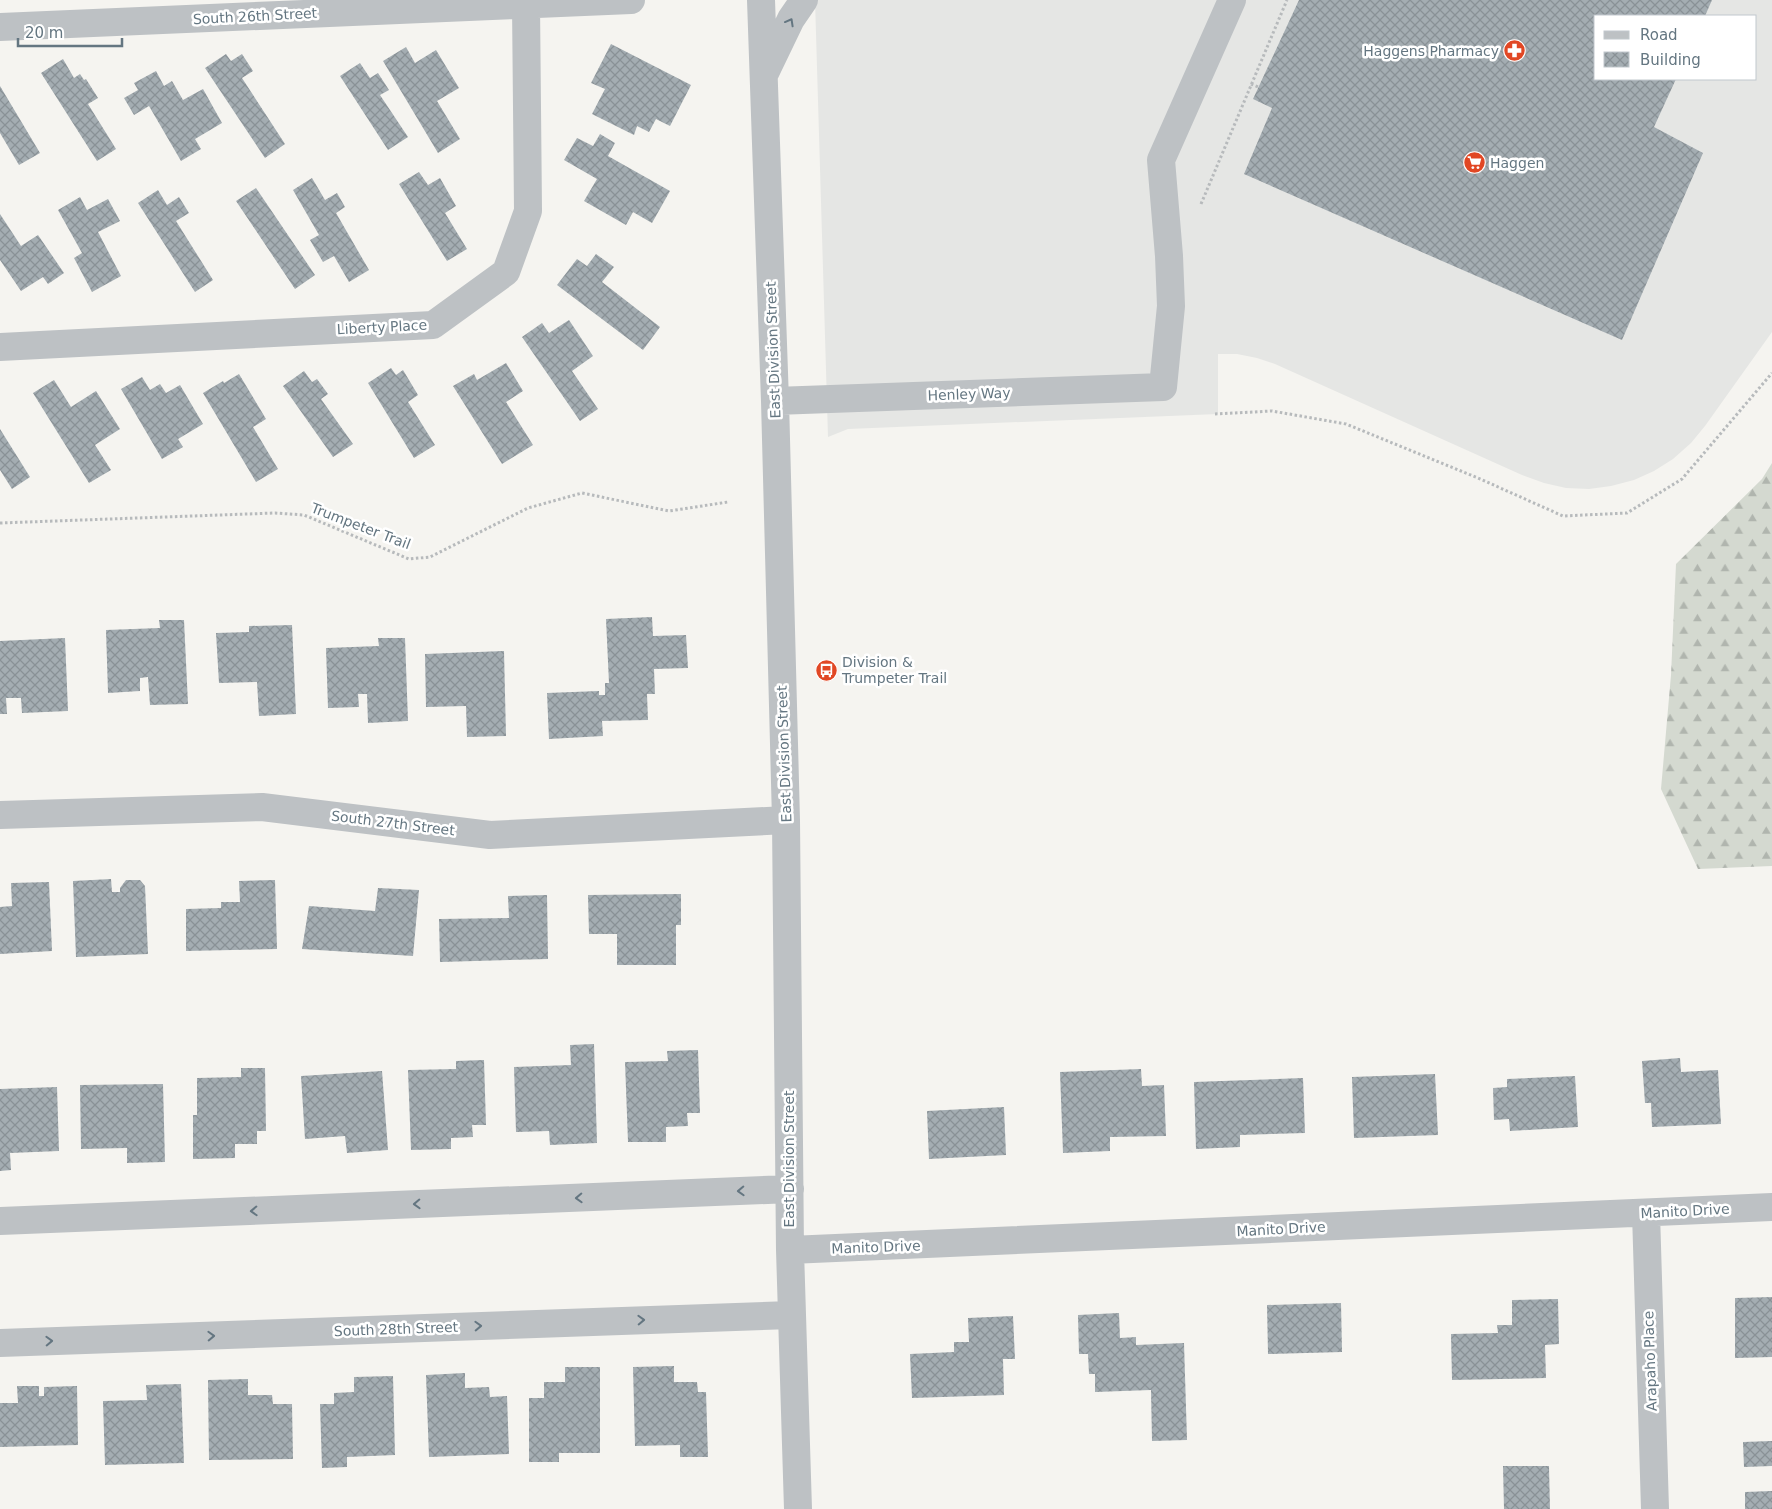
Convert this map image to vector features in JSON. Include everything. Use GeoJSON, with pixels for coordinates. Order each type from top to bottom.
{"type":"FeatureCollection","features":[{"type":"Feature","properties":{"kind":"street","name":"South 26th Street"},"geometry":{"type":"LineString","coordinates":[[0,27],[630,0]]}},
{"type":"Feature","properties":{"kind":"street","name":"East Division Street"},"geometry":{"type":"LineString","coordinates":[[760,0],[786,820],[790,1250],[798,1509]]}},
{"type":"Feature","properties":{"kind":"street"},"geometry":{"type":"LineString","coordinates":[[763,77],[791,20],[804,0]]}},
{"type":"Feature","properties":{"kind":"street","name":"Henley Way"},"geometry":{"type":"LineString","coordinates":[[774,401],[1163,387],[1170,306],[1169,256],[1161,160],[1232,0]]}},
{"type":"Feature","properties":{"kind":"street","name":"Liberty Place"},"geometry":{"type":"LineString","coordinates":[[0,347],[433,325],[506,272],[528,211],[526,4]]}},
{"type":"Feature","properties":{"kind":"street","name":"South 27th Street"},"geometry":{"type":"LineString","coordinates":[[0,815],[262,807],[490,835],[786,820]]}},
{"type":"Feature","properties":{"kind":"street"},"geometry":{"type":"LineString","coordinates":[[0,1221],[790,1189]]}},
{"type":"Feature","properties":{"kind":"street","name":"Manito Drive"},"geometry":{"type":"LineString","coordinates":[[790,1250],[1772,1207]]}},
{"type":"Feature","properties":{"kind":"street","name":"Arapaho Place"},"geometry":{"type":"LineString","coordinates":[[1646,1213],[1655,1509]]}},
{"type":"Feature","properties":{"kind":"street","name":"South 28th Street"},"geometry":{"type":"LineString","coordinates":[[0,1343],[792,1315]]}},
{"type":"Feature","properties":{"kind":"path"},"geometry":{"type":"LineString","coordinates":[[1201,204],[1286,0]]}},
{"type":"Feature","properties":{"kind":"path"},"geometry":{"type":"LineString","coordinates":[[1251,84],[1258,87]]}},
{"type":"Feature","properties":{"kind":"path"},"geometry":{"type":"LineString","coordinates":[[1215,414],[1272,411],[1346,424],[1478,478],[1563,516],[1627,513],[1682,480],[1772,374]]}},
{"type":"Feature","properties":{"kind":"path","name":"Trumpeter Trail"},"geometry":{"type":"LineString","coordinates":[[0,524],[275,513],[304,515],[409,559],[430,557],[528,508],[582,492],[669,511],[728,502]]}},
{"type":"Feature","properties":{"kind":"shaded area"},"geometry":{"type":"Polygon","coordinates":[[[815,0],[1772,0],[1772,332],[1691,443],[1673,459],[1654,471],[1634,480],[1589,489],[1566,488],[1544,483],[1522,475],[1275,364],[1237,354],[1218,354],[1218,414],[848,429],[828,437],[815,0]]]}},
{"type":"Feature","properties":{"kind":"green space"},"geometry":{"type":"Polygon","coordinates":[[[1772,463],[1772,866],[1698,869],[1661,789],[1671,675],[1676,564],[1762,479],[1772,463]]]}},
{"type":"Feature","properties":{"kind":"building","name":"Haggen"},"geometry":{"type":"Polygon","coordinates":[[[1299,0],[1712,0],[1705,15],[1594,15],[1594,80],[1676,80],[1654,127],[1703,153],[1622,340],[1244,174],[1272,108],[1253,99],[1299,0]]]}},
{"type":"Feature","properties":{"kind":"building"},"geometry":{"type":"Polygon","coordinates":[[[611,44],[691,85],[670,126],[656,119],[649,132],[637,126],[634,135],[592,114],[605,89],[591,83],[611,44]]]}},
{"type":"Feature","properties":{"kind":"building"},"geometry":{"type":"Polygon","coordinates":[[[406,47],[415,63],[436,50],[459,88],[437,101],[460,139],[438,153],[383,61],[406,47]]]}},
{"type":"Feature","properties":{"kind":"building"},"geometry":{"type":"Polygon","coordinates":[[[226,54],[231,61],[242,54],[253,71],[242,78],[285,144],[265,158],[205,68],[226,54]]]}},
{"type":"Feature","properties":{"kind":"building"},"geometry":{"type":"Polygon","coordinates":[[[63,59],[74,78],[80,74],[84,80],[86,79],[98,98],[88,104],[116,149],[97,161],[41,73],[63,59]]]}},
{"type":"Feature","properties":{"kind":"building"},"geometry":{"type":"Polygon","coordinates":[[[360,63],[370,78],[378,73],[389,90],[380,95],[408,137],[388,150],[340,76],[360,63]]]}},
{"type":"Feature","properties":{"kind":"building"},"geometry":{"type":"Polygon","coordinates":[[[156,71],[164,86],[172,81],[183,100],[203,89],[222,123],[195,139],[201,149],[181,161],[149,106],[134,115],[124,98],[138,90],[134,83],[156,71]]]}},
{"type":"Feature","properties":{"kind":"building"},"geometry":{"type":"Polygon","coordinates":[[[0,86],[40,153],[19,165],[0,133],[0,86]]]}},
{"type":"Feature","properties":{"kind":"building"},"geometry":{"type":"Polygon","coordinates":[[[600,134],[615,143],[608,156],[670,191],[652,223],[633,212],[626,225],[584,201],[597,179],[564,160],[577,138],[593,146],[600,134]]]}},
{"type":"Feature","properties":{"kind":"building"},"geometry":{"type":"Polygon","coordinates":[[[419,172],[428,185],[440,178],[456,206],[445,213],[467,249],[447,261],[399,184],[419,172]]]}},
{"type":"Feature","properties":{"kind":"building"},"geometry":{"type":"Polygon","coordinates":[[[312,178],[325,200],[337,193],[345,207],[336,213],[369,270],[349,282],[334,256],[323,262],[310,240],[319,235],[293,190],[312,178]]]}},
{"type":"Feature","properties":{"kind":"building"},"geometry":{"type":"Polygon","coordinates":[[[256,188],[315,275],[295,289],[236,201],[256,188]]]}},
{"type":"Feature","properties":{"kind":"building"},"geometry":{"type":"Polygon","coordinates":[[[158,190],[167,205],[179,197],[189,213],[176,221],[213,280],[195,292],[138,203],[158,190]]]}},
{"type":"Feature","properties":{"kind":"building"},"geometry":{"type":"Polygon","coordinates":[[[80,197],[87,210],[108,199],[120,221],[98,232],[121,276],[92,292],[74,258],[82,253],[58,210],[80,197]]]}},
{"type":"Feature","properties":{"kind":"building"},"geometry":{"type":"Polygon","coordinates":[[[0,214],[21,246],[38,235],[64,273],[48,284],[43,277],[21,291],[0,260],[0,214]]]}},
{"type":"Feature","properties":{"kind":"building"},"geometry":{"type":"Polygon","coordinates":[[[596,254],[614,267],[602,282],[660,327],[643,350],[557,285],[577,259],[587,266],[596,254]]]}},
{"type":"Feature","properties":{"kind":"building"},"geometry":{"type":"Polygon","coordinates":[[[569,320],[593,356],[572,371],[598,409],[580,421],[522,337],[542,323],[549,333],[569,320]]]}},
{"type":"Feature","properties":{"kind":"building"},"geometry":{"type":"Polygon","coordinates":[[[506,363],[523,391],[506,402],[533,445],[502,464],[453,386],[474,374],[477,380],[506,363]]]}},
{"type":"Feature","properties":{"kind":"building"},"geometry":{"type":"Polygon","coordinates":[[[391,368],[396,375],[403,370],[418,395],[408,402],[435,445],[414,458],[368,383],[391,368]]]}},
{"type":"Feature","properties":{"kind":"building"},"geometry":{"type":"Polygon","coordinates":[[[304,371],[312,382],[317,379],[328,394],[321,399],[353,444],[333,457],[283,386],[304,371]]]}},
{"type":"Feature","properties":{"kind":"building"},"geometry":{"type":"Polygon","coordinates":[[[239,374],[266,419],[253,427],[278,469],[256,482],[203,393],[239,374]]]}},
{"type":"Feature","properties":{"kind":"building"},"geometry":{"type":"Polygon","coordinates":[[[142,377],[150,390],[160,384],[166,393],[180,385],[203,424],[178,439],[183,447],[162,459],[121,389],[142,377]]]}},
{"type":"Feature","properties":{"kind":"building"},"geometry":{"type":"Polygon","coordinates":[[[54,380],[71,407],[96,391],[120,429],[95,445],[111,470],[89,483],[33,393],[54,380]]]}},
{"type":"Feature","properties":{"kind":"building"},"geometry":{"type":"Polygon","coordinates":[[[0,429],[30,477],[12,489],[0,470],[0,429]]]}},
{"type":"Feature","properties":{"kind":"building"},"geometry":{"type":"Polygon","coordinates":[[[652,617],[653,636],[686,635],[688,668],[654,669],[655,694],[647,694],[648,720],[602,721],[603,736],[549,739],[547,693],[599,691],[599,695],[605,695],[605,683],[609,683],[606,619],[652,617]]]}},
{"type":"Feature","properties":{"kind":"building"},"geometry":{"type":"Polygon","coordinates":[[[159,620],[184,620],[188,704],[150,705],[148,677],[140,678],[140,691],[108,693],[106,630],[160,628],[159,620]]]}},
{"type":"Feature","properties":{"kind":"building"},"geometry":{"type":"Polygon","coordinates":[[[292,625],[296,714],[259,716],[257,682],[219,683],[216,633],[249,632],[249,626],[292,625]]]}},
{"type":"Feature","properties":{"kind":"building"},"geometry":{"type":"Polygon","coordinates":[[[65,638],[68,711],[22,713],[21,698],[6,698],[7,714],[0,714],[0,641],[65,638]]]}},
{"type":"Feature","properties":{"kind":"building"},"geometry":{"type":"Polygon","coordinates":[[[378,638],[405,638],[408,721],[368,723],[367,694],[358,694],[359,707],[328,708],[326,648],[379,646],[378,638]]]}},
{"type":"Feature","properties":{"kind":"building"},"geometry":{"type":"Polygon","coordinates":[[[504,651],[506,736],[467,737],[466,706],[426,707],[425,654],[504,651]]]}},
{"type":"Feature","properties":{"kind":"building"},"geometry":{"type":"Polygon","coordinates":[[[111,879],[112,892],[120,892],[120,888],[126,880],[140,880],[145,886],[148,954],[76,957],[73,881],[111,879]]]}},
{"type":"Feature","properties":{"kind":"building"},"geometry":{"type":"Polygon","coordinates":[[[275,880],[277,949],[186,951],[186,909],[221,908],[221,902],[240,902],[239,881],[275,880]]]}},
{"type":"Feature","properties":{"kind":"building"},"geometry":{"type":"Polygon","coordinates":[[[49,882],[52,951],[0,954],[0,907],[12,906],[11,883],[49,882]]]}},
{"type":"Feature","properties":{"kind":"building"},"geometry":{"type":"Polygon","coordinates":[[[378,888],[419,890],[413,956],[302,949],[309,906],[375,911],[378,888]]]}},
{"type":"Feature","properties":{"kind":"building"},"geometry":{"type":"Polygon","coordinates":[[[681,894],[681,925],[676,925],[676,965],[617,965],[617,934],[589,934],[588,895],[681,894]]]}},
{"type":"Feature","properties":{"kind":"building"},"geometry":{"type":"Polygon","coordinates":[[[547,895],[548,959],[440,962],[439,919],[509,918],[508,896],[547,895]]]}},
{"type":"Feature","properties":{"kind":"building"},"geometry":{"type":"Polygon","coordinates":[[[594,1044],[597,1143],[550,1145],[549,1131],[516,1132],[514,1067],[571,1065],[570,1045],[594,1044]]]}},
{"type":"Feature","properties":{"kind":"building"},"geometry":{"type":"Polygon","coordinates":[[[698,1050],[700,1113],[687,1113],[688,1126],[666,1127],[666,1142],[628,1142],[625,1062],[668,1061],[667,1051],[698,1050]]]}},
{"type":"Feature","properties":{"kind":"building"},"geometry":{"type":"Polygon","coordinates":[[[1680,1058],[1681,1072],[1718,1070],[1721,1124],[1652,1127],[1651,1103],[1645,1103],[1642,1061],[1680,1058]]]}},
{"type":"Feature","properties":{"kind":"building"},"geometry":{"type":"Polygon","coordinates":[[[484,1060],[486,1125],[472,1125],[473,1137],[451,1138],[451,1149],[411,1150],[408,1070],[456,1069],[456,1061],[484,1060]]]}},
{"type":"Feature","properties":{"kind":"building"},"geometry":{"type":"Polygon","coordinates":[[[241,1068],[265,1068],[266,1131],[257,1131],[257,1144],[235,1144],[235,1158],[193,1159],[193,1115],[197,1115],[197,1078],[241,1077],[241,1068]]]}},
{"type":"Feature","properties":{"kind":"building"},"geometry":{"type":"Polygon","coordinates":[[[1141,1069],[1142,1086],[1164,1085],[1166,1136],[1110,1137],[1110,1151],[1063,1153],[1060,1072],[1141,1069]]]}},
{"type":"Feature","properties":{"kind":"building"},"geometry":{"type":"Polygon","coordinates":[[[382,1071],[388,1150],[347,1153],[345,1136],[305,1139],[301,1076],[382,1071]]]}},
{"type":"Feature","properties":{"kind":"building"},"geometry":{"type":"Polygon","coordinates":[[[1435,1074],[1438,1135],[1354,1138],[1352,1077],[1435,1074]]]}},
{"type":"Feature","properties":{"kind":"building"},"geometry":{"type":"Polygon","coordinates":[[[1575,1076],[1578,1127],[1510,1131],[1509,1119],[1494,1120],[1493,1088],[1507,1087],[1507,1079],[1575,1076]]]}},
{"type":"Feature","properties":{"kind":"building"},"geometry":{"type":"Polygon","coordinates":[[[1303,1078],[1305,1133],[1240,1135],[1240,1147],[1196,1149],[1194,1082],[1303,1078]]]}},
{"type":"Feature","properties":{"kind":"building"},"geometry":{"type":"Polygon","coordinates":[[[163,1084],[165,1162],[127,1163],[127,1148],[81,1149],[80,1085],[163,1084]]]}},
{"type":"Feature","properties":{"kind":"building"},"geometry":{"type":"Polygon","coordinates":[[[57,1087],[59,1151],[10,1153],[11,1170],[0,1171],[0,1089],[57,1087]]]}},
{"type":"Feature","properties":{"kind":"building"},"geometry":{"type":"Polygon","coordinates":[[[1004,1107],[1006,1155],[929,1159],[927,1111],[1004,1107]]]}},
{"type":"Feature","properties":{"kind":"building"},"geometry":{"type":"Polygon","coordinates":[[[1772,1297],[1772,1357],[1735,1358],[1735,1298],[1772,1297]]]}},
{"type":"Feature","properties":{"kind":"building"},"geometry":{"type":"Polygon","coordinates":[[[1558,1299],[1559,1344],[1545,1345],[1546,1378],[1452,1380],[1451,1334],[1498,1333],[1497,1325],[1512,1325],[1512,1300],[1558,1299]]]}},
{"type":"Feature","properties":{"kind":"building"},"geometry":{"type":"Polygon","coordinates":[[[1341,1303],[1342,1352],[1268,1354],[1267,1305],[1341,1303]]]}},
{"type":"Feature","properties":{"kind":"building"},"geometry":{"type":"Polygon","coordinates":[[[1119,1313],[1120,1338],[1136,1337],[1136,1345],[1184,1343],[1187,1440],[1152,1441],[1151,1390],[1095,1392],[1095,1374],[1089,1374],[1088,1354],[1079,1354],[1078,1315],[1119,1313]]]}},
{"type":"Feature","properties":{"kind":"building"},"geometry":{"type":"Polygon","coordinates":[[[1013,1316],[1015,1359],[1003,1359],[1004,1395],[912,1398],[910,1354],[954,1352],[954,1342],[969,1342],[968,1318],[1013,1316]]]}},
{"type":"Feature","properties":{"kind":"building"},"geometry":{"type":"Polygon","coordinates":[[[674,1366],[674,1382],[697,1382],[698,1392],[706,1392],[708,1457],[680,1457],[680,1445],[635,1446],[633,1367],[674,1366]]]}},
{"type":"Feature","properties":{"kind":"building"},"geometry":{"type":"Polygon","coordinates":[[[565,1367],[600,1367],[600,1453],[559,1453],[559,1462],[529,1462],[529,1398],[544,1398],[544,1382],[565,1382],[565,1367]]]}},
{"type":"Feature","properties":{"kind":"building"},"geometry":{"type":"Polygon","coordinates":[[[465,1373],[465,1388],[489,1387],[490,1397],[507,1396],[509,1454],[429,1457],[426,1375],[465,1373]]]}},
{"type":"Feature","properties":{"kind":"building"},"geometry":{"type":"Polygon","coordinates":[[[393,1376],[395,1455],[347,1457],[347,1467],[322,1468],[320,1404],[334,1404],[334,1393],[354,1392],[354,1377],[393,1376]]]}},
{"type":"Feature","properties":{"kind":"building"},"geometry":{"type":"Polygon","coordinates":[[[248,1379],[248,1395],[272,1395],[273,1404],[292,1404],[293,1459],[209,1460],[208,1380],[248,1379]]]}},
{"type":"Feature","properties":{"kind":"building"},"geometry":{"type":"Polygon","coordinates":[[[181,1384],[184,1463],[105,1465],[103,1401],[147,1400],[146,1385],[181,1384]]]}},
{"type":"Feature","properties":{"kind":"building"},"geometry":{"type":"Polygon","coordinates":[[[17,1386],[39,1386],[39,1396],[44,1396],[44,1387],[77,1386],[78,1445],[0,1447],[0,1403],[18,1403],[17,1386]]]}},
{"type":"Feature","properties":{"kind":"building"},"geometry":{"type":"Polygon","coordinates":[[[1772,1441],[1772,1466],[1744,1467],[1743,1442],[1772,1441]]]}},
{"type":"Feature","properties":{"kind":"building"},"geometry":{"type":"Polygon","coordinates":[[[1503,1466],[1549,1466],[1550,1509],[1504,1509],[1503,1466]]]}},
{"type":"Feature","properties":{"kind":"building"},"geometry":{"type":"Polygon","coordinates":[[[1772,1491],[1772,1509],[1745,1509],[1745,1492],[1772,1491]]]}},
{"type":"Feature","properties":{"kind":"place","name":"Haggens Pharmacy"},"geometry":{"type":"Point","coordinates":[1515,51]}},
{"type":"Feature","properties":{"kind":"place","name":"Haggen"},"geometry":{"type":"Point","coordinates":[1474,163]}},
{"type":"Feature","properties":{"kind":"place","name":"Division & Trumpeter Trail"},"geometry":{"type":"Point","coordinates":[826,670]}}]}
